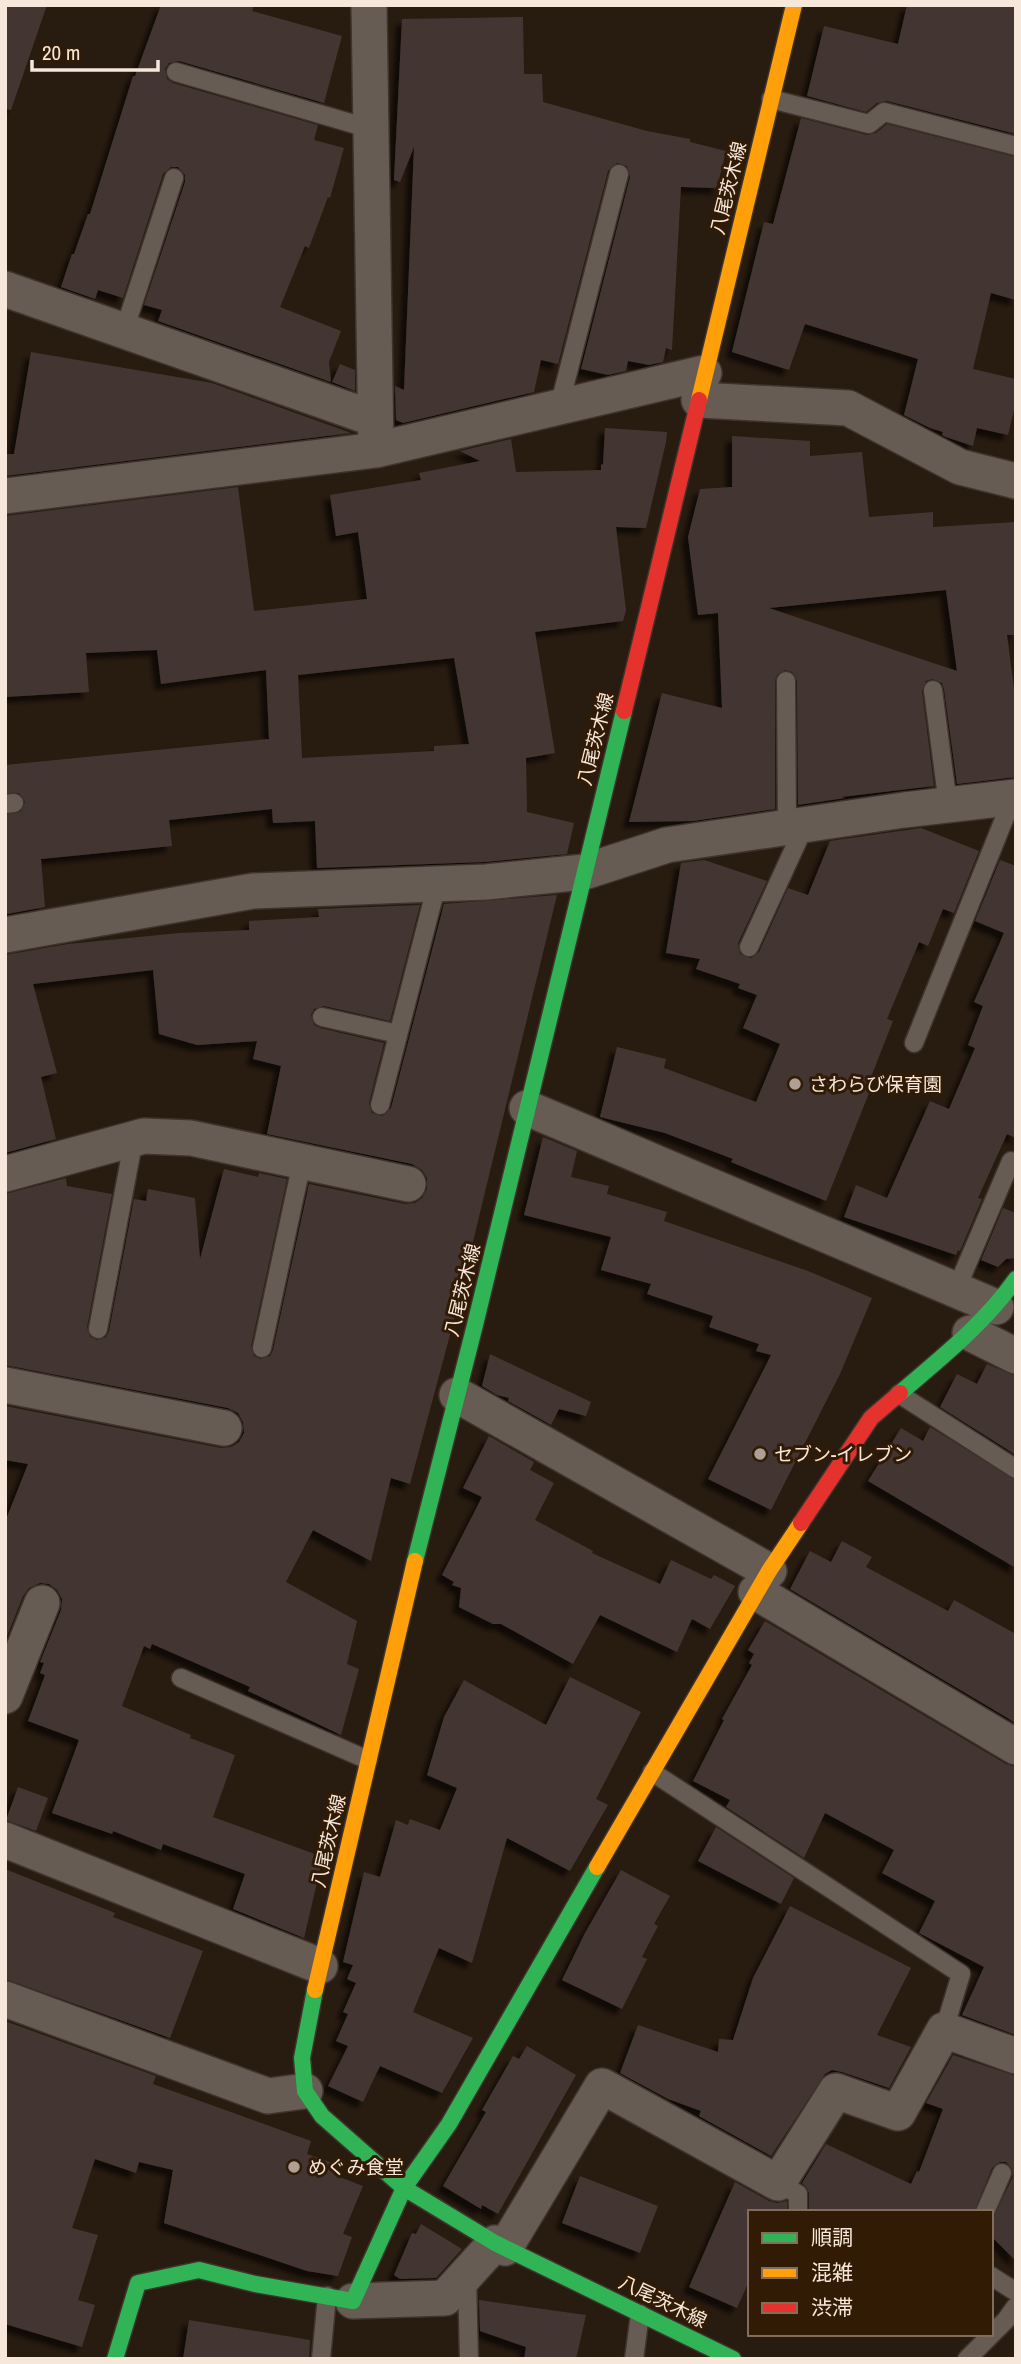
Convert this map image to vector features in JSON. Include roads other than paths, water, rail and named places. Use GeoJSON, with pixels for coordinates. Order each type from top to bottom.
{"type":"FeatureCollection","features":[{"type":"Feature","properties":{"kind":"main road","name":"八尾茨木線"},"geometry":{"type":"LineString","coordinates":[[733,2359],[500,2246],[404,2188],[322,2116],[305,2091],[302,2057],[320,1966],[424,1521],[457,1395],[794,5]]}},
{"type":"Feature","properties":{"kind":"main road"},"geometry":{"type":"LineString","coordinates":[[115,2359],[138,2283],[199,2270],[255,2284],[340,2299],[404,2188],[449,2123],[762,1582],[871,1418],[970,1334],[996,1307],[1016,1279]]}},
{"type":"Feature","properties":{"kind":"street"},"geometry":{"type":"LineString","coordinates":[[369,5],[376,435]]}},
{"type":"Feature","properties":{"kind":"street"},"geometry":{"type":"LineString","coordinates":[[5,289],[124,331],[376,435]]}},
{"type":"Feature","properties":{"kind":"street"},"geometry":{"type":"LineString","coordinates":[[5,496],[376,435],[701,386],[848,408],[960,467],[1014,476]]}},
{"type":"Feature","properties":{"kind":"street"},"geometry":{"type":"LineString","coordinates":[[5,935],[253,891],[486,882],[584,872],[667,845],[1014,797]]}},
{"type":"Feature","properties":{"kind":"street"},"geometry":{"type":"LineString","coordinates":[[527,1108],[996,1307]]}},
{"type":"Feature","properties":{"kind":"street"},"geometry":{"type":"LineString","coordinates":[[5,1174],[144,1136],[191,1138],[408,1184]]}},
{"type":"Feature","properties":{"kind":"street"},"geometry":{"type":"LineString","coordinates":[[970,1334],[1016,1356]]}},
{"type":"Feature","properties":{"kind":"street"},"geometry":{"type":"LineString","coordinates":[[5,1385],[224,1428]]}},
{"type":"Feature","properties":{"kind":"street"},"geometry":{"type":"LineString","coordinates":[[457,1395],[762,1582],[1016,1747]]}},
{"type":"Feature","properties":{"kind":"street"},"geometry":{"type":"LineString","coordinates":[[5,1696],[42,1603]]}},
{"type":"Feature","properties":{"kind":"street"},"geometry":{"type":"LineString","coordinates":[[5,1840],[320,1966]]}},
{"type":"Feature","properties":{"kind":"street"},"geometry":{"type":"LineString","coordinates":[[5,1999],[268,2096],[305,2091]]}},
{"type":"Feature","properties":{"kind":"street"},"geometry":{"type":"LineString","coordinates":[[340,2299],[445,2298],[467,2274],[500,2246],[602,2087],[778,2183],[836,2091],[898,2113],[944,2030],[1016,2056]]}},
{"type":"Feature","properties":{"kind":"lane"},"geometry":{"type":"LineString","coordinates":[[176,72],[371,130]]}},
{"type":"Feature","properties":{"kind":"lane"},"geometry":{"type":"LineString","coordinates":[[771,100],[869,124],[884,112],[1016,146]]}},
{"type":"Feature","properties":{"kind":"lane"},"geometry":{"type":"LineString","coordinates":[[559,407],[618,174]]}},
{"type":"Feature","properties":{"kind":"lane"},"geometry":{"type":"LineString","coordinates":[[124,331],[174,178]]}},
{"type":"Feature","properties":{"kind":"lane"},"geometry":{"type":"LineString","coordinates":[[750,947],[796,826],[786,681]]}},
{"type":"Feature","properties":{"kind":"lane"},"geometry":{"type":"LineString","coordinates":[[933,690],[948,805]]}},
{"type":"Feature","properties":{"kind":"lane"},"geometry":{"type":"LineString","coordinates":[[914,1043],[1014,797]]}},
{"type":"Feature","properties":{"kind":"lane"},"geometry":{"type":"LineString","coordinates":[[380,1105],[437,884]]}},
{"type":"Feature","properties":{"kind":"lane"},"geometry":{"type":"LineString","coordinates":[[322,1017],[398,1034]]}},
{"type":"Feature","properties":{"kind":"lane"},"geometry":{"type":"LineString","coordinates":[[98,1329],[134,1138]]}},
{"type":"Feature","properties":{"kind":"lane"},"geometry":{"type":"LineString","coordinates":[[262,1348],[302,1161]]}},
{"type":"Feature","properties":{"kind":"lane"},"geometry":{"type":"LineString","coordinates":[[956,1290],[1011,1161]]}},
{"type":"Feature","properties":{"kind":"lane"},"geometry":{"type":"LineString","coordinates":[[899,1394],[1016,1469]]}},
{"type":"Feature","properties":{"kind":"lane"},"geometry":{"type":"LineString","coordinates":[[181,1678],[368,1760]]}},
{"type":"Feature","properties":{"kind":"lane"},"geometry":{"type":"LineString","coordinates":[[652,1772],[961,1974],[944,2030]]}},
{"type":"Feature","properties":{"kind":"lane"},"geometry":{"type":"LineString","coordinates":[[986,2210],[1002,2173]]}},
{"type":"Feature","properties":{"kind":"lane"},"geometry":{"type":"LineString","coordinates":[[778,2183],[798,2194],[798,2210]]}},
{"type":"Feature","properties":{"kind":"lane"},"geometry":{"type":"LineString","coordinates":[[467,2274],[469,2359]]}},
{"type":"Feature","properties":{"kind":"lane"},"geometry":{"type":"LineString","coordinates":[[993,2277],[1016,2292]]}},
{"type":"Feature","properties":{"kind":"lane"},"geometry":{"type":"LineString","coordinates":[[321,2359],[340,2299]]}},
{"type":"Feature","properties":{"kind":"lane"},"geometry":{"type":"LineString","coordinates":[[993,2333],[1016,2306]]}},
{"type":"Feature","properties":{"kind":"lane"},"geometry":{"type":"LineString","coordinates":[[634,2359],[640,2314]]}},
{"type":"Feature","properties":{"kind":"lane"},"geometry":{"type":"LineString","coordinates":[[967,2359],[990,2336]]}},
{"type":"Feature","properties":{"kind":"place","name":"さわらび保育園"},"geometry":{"type":"Point","coordinates":[795,1084]}},
{"type":"Feature","properties":{"kind":"place","name":"セブン-イレブン"},"geometry":{"type":"Point","coordinates":[760,1454]}},
{"type":"Feature","properties":{"kind":"place","name":"めぐみ食堂"},"geometry":{"type":"Point","coordinates":[294,2167]}}]}
